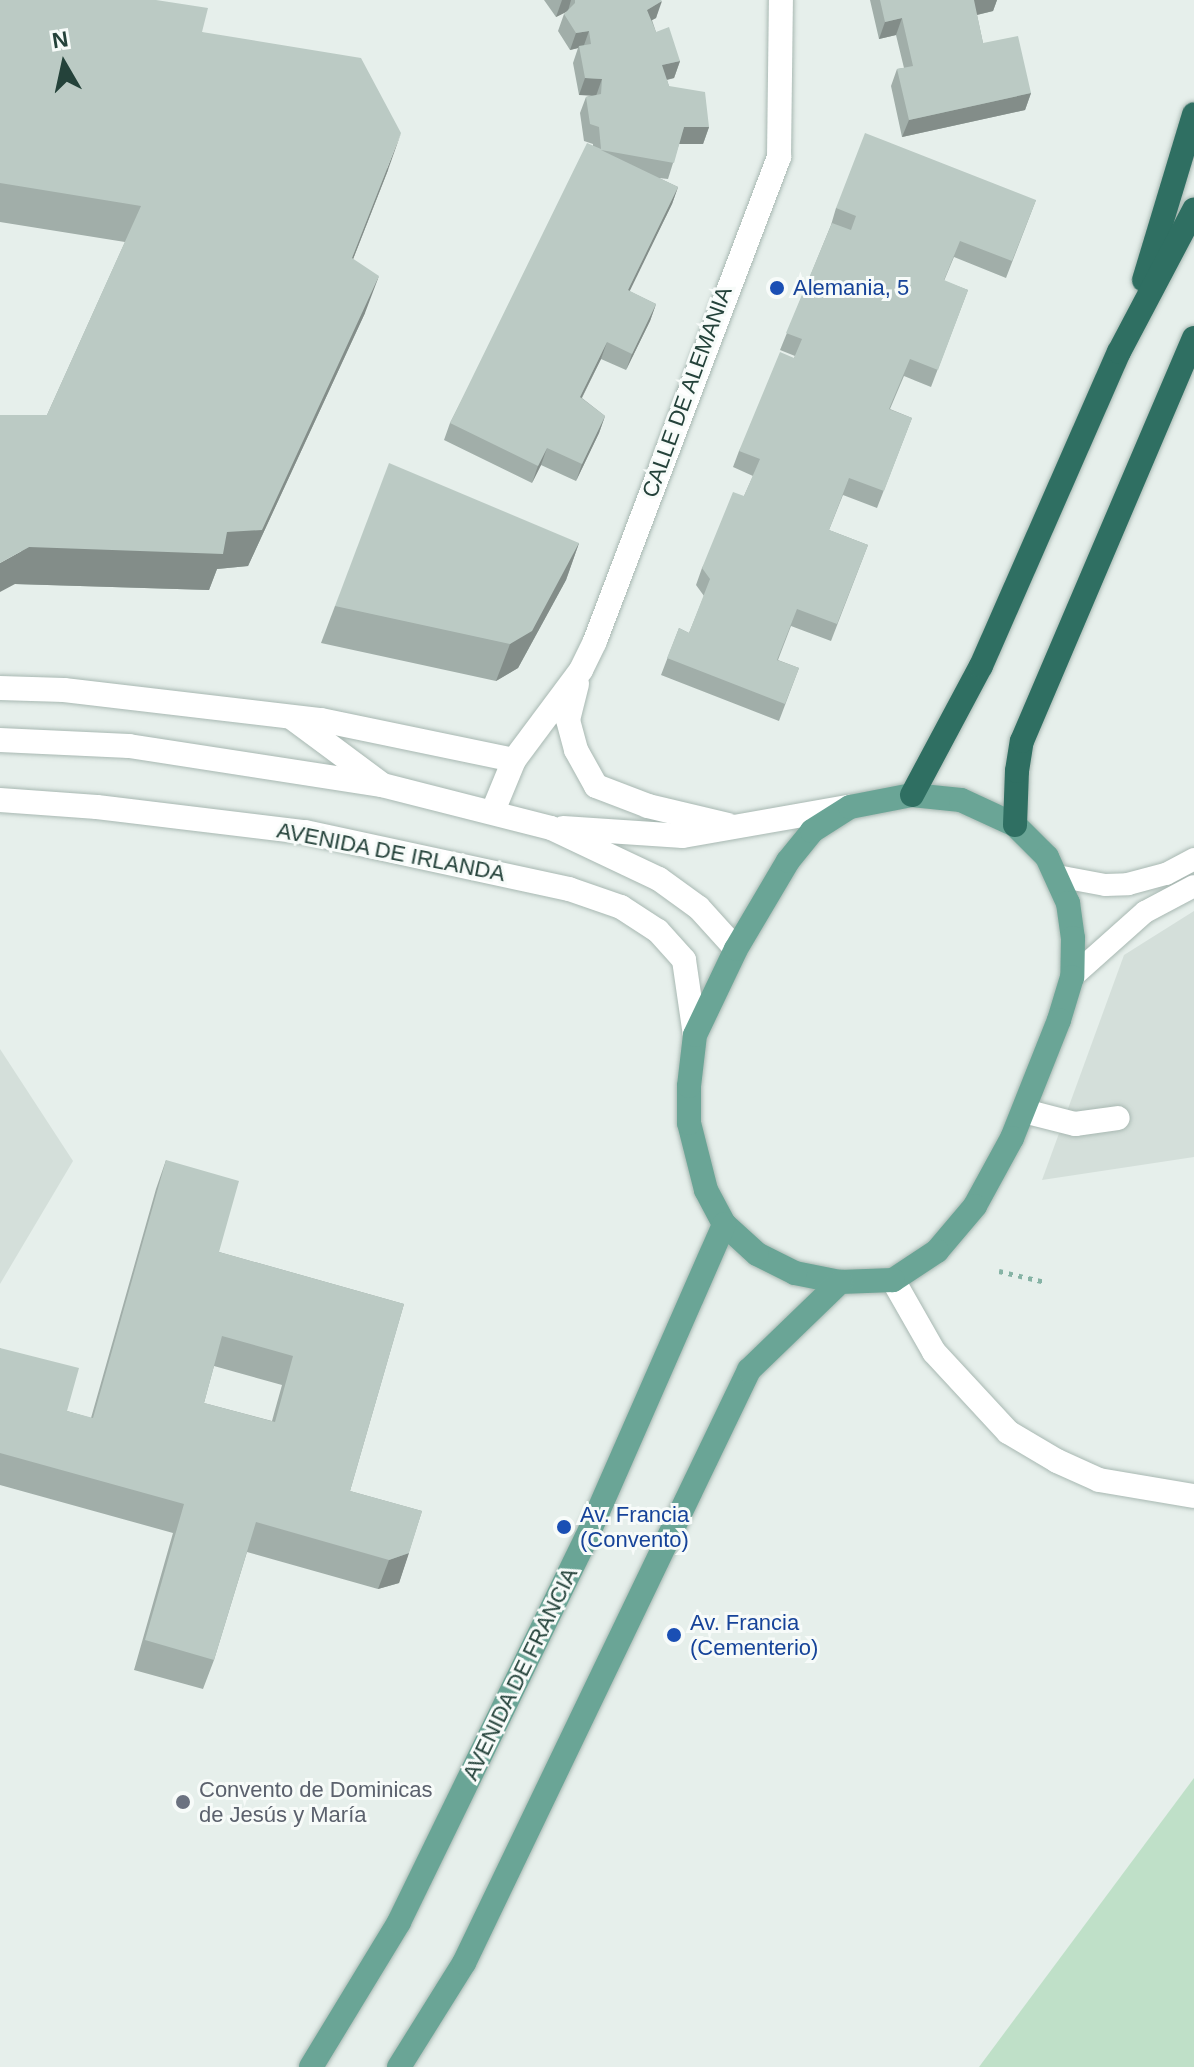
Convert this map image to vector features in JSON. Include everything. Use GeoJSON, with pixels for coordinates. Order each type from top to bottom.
{"type":"FeatureCollection","features":[{"type":"Feature","properties":{"kind":"highway"},"geometry":{"type":"LineString","coordinates":[[1119,352],[1157,241],[1194,114]]}},
{"type":"Feature","properties":{"kind":"highway"},"geometry":{"type":"LineString","coordinates":[[912,795],[981,666],[1119,352],[1194,210]]}},
{"type":"Feature","properties":{"kind":"highway"},"geometry":{"type":"LineString","coordinates":[[1015,825],[1017,771],[1022,741],[1194,338]]}},
{"type":"Feature","properties":{"kind":"main road"},"geometry":{"type":"LineString","coordinates":[[912,795],[961,800],[1015,825],[1047,857],[1068,903],[1073,938],[1072,977],[1024,1111],[975,1206],[937,1251],[893,1280],[840,1282],[795,1273],[757,1254],[724,1224],[706,1190],[689,1123],[689,1086],[695,1035],[736,949],[788,861],[812,831],[850,807],[912,795]]}},
{"type":"Feature","properties":{"kind":"main road","name":"AVENIDA DE FRANCIA"},"geometry":{"type":"LineString","coordinates":[[311,2067],[399,1922],[586,1539],[724,1224]]}},
{"type":"Feature","properties":{"kind":"main road"},"geometry":{"type":"LineString","coordinates":[[399,2067],[464,1963],[749,1370],[840,1282]]}},
{"type":"Feature","properties":{"kind":"street","name":"CALLE DE ALEMANIA"},"geometry":{"type":"LineString","coordinates":[[514,760],[581,670],[779,157],[781,0]]}},
{"type":"Feature","properties":{"kind":"street"},"geometry":{"type":"LineString","coordinates":[[581,670],[568,720],[576,750],[596,786],[648,806],[741,828]]}},
{"type":"Feature","properties":{"kind":"street"},"geometry":{"type":"LineString","coordinates":[[0,688],[64,690],[291,717],[382,730],[514,760],[493,811]]}},
{"type":"Feature","properties":{"kind":"street"},"geometry":{"type":"LineString","coordinates":[[291,717],[382,785]]}},
{"type":"Feature","properties":{"kind":"street"},"geometry":{"type":"LineString","coordinates":[[0,740],[129,746],[382,785],[493,811],[551,828],[659,879],[699,908],[736,949]]}},
{"type":"Feature","properties":{"kind":"street","name":"AVENIDA DE IRLANDA"},"geometry":{"type":"LineString","coordinates":[[0,800],[97,807],[305,832],[569,889],[621,907],[658,931],[684,960],[695,1035]]}},
{"type":"Feature","properties":{"kind":"street"},"geometry":{"type":"LineString","coordinates":[[551,828],[683,836],[850,807]]}},
{"type":"Feature","properties":{"kind":"street"},"geometry":{"type":"LineString","coordinates":[[1024,1111],[1075,1124],[1118,1118]]}},
{"type":"Feature","properties":{"kind":"street"},"geometry":{"type":"LineString","coordinates":[[893,1280],[934,1352],[1008,1432],[1070,1469],[1099,1480],[1194,1496]]}},
{"type":"Feature","properties":{"kind":"lane"},"geometry":{"type":"LineString","coordinates":[[1057,876],[1105,885],[1128,884],[1166,874],[1194,859]]}},
{"type":"Feature","properties":{"kind":"lane"},"geometry":{"type":"LineString","coordinates":[[1072,977],[1145,912],[1194,886]]}},
{"type":"Feature","properties":{"kind":"path"},"geometry":{"type":"LineString","coordinates":[[999,1271],[1045,1282]]}},
{"type":"Feature","properties":{"kind":"shaded area"},"geometry":{"type":"Polygon","coordinates":[[[1194,911],[1194,1157],[1042,1180],[1124,955],[1194,911]]]}},
{"type":"Feature","properties":{"kind":"shaded area"},"geometry":{"type":"Polygon","coordinates":[[[0,1049],[73,1161],[0,1284],[0,1049]]]}},
{"type":"Feature","properties":{"kind":"green space"},"geometry":{"type":"Polygon","coordinates":[[[1194,1778],[1194,2067],[979,2067],[1194,1778]]]}},
{"type":"Feature","properties":{"kind":"building"},"geometry":{"type":"Polygon","coordinates":[[[0,0],[156,0],[208,8],[202,32],[361,58],[401,133],[352,258],[379,276],[262,530],[227,532],[223,554],[29,547],[0,563],[0,415],[47,415],[141,206],[0,183],[0,0]]]}},
{"type":"Feature","properties":{"kind":"building"},"geometry":{"type":"Polygon","coordinates":[[[575,0],[661,0],[647,10],[656,32],[669,27],[680,61],[662,65],[669,86],[705,92],[709,127],[684,127],[674,163],[601,150],[678,187],[628,290],[656,304],[632,354],[607,342],[580,397],[605,416],[582,464],[547,448],[538,466],[450,423],[587,143],[601,149],[599,127],[590,124],[586,97],[601,94],[602,79],[585,78],[579,46],[591,44],[589,31],[576,33],[564,14],[575,0]]]}},
{"type":"Feature","properties":{"kind":"building"},"geometry":{"type":"Polygon","coordinates":[[[880,0],[974,0],[983,43],[1018,36],[1031,93],[909,120],[897,69],[913,66],[902,18],[885,22],[880,0]]]}},
{"type":"Feature","properties":{"kind":"building"},"geometry":{"type":"Polygon","coordinates":[[[865,133],[1036,200],[1012,261],[960,241],[944,280],[968,290],[938,370],[910,359],[889,409],[912,418],[884,491],[849,478],[829,530],[868,545],[837,624],[797,609],[777,660],[799,668],[785,704],[667,658],[679,628],[689,633],[710,579],[702,568],[733,492],[744,496],[760,459],[739,451],[780,352],[794,358],[802,339],[786,333],[832,223],[851,230],[856,216],[836,208],[865,133]]]}},
{"type":"Feature","properties":{"kind":"building"},"geometry":{"type":"Polygon","coordinates":[[[389,463],[579,543],[532,631],[510,644],[335,606],[389,463]]]}},
{"type":"Feature","properties":{"kind":"building"},"geometry":{"type":"Polygon","coordinates":[[[166,1160],[239,1181],[219,1252],[404,1304],[350,1491],[422,1511],[409,1553],[389,1560],[256,1522],[214,1660],[145,1640],[184,1504],[0,1453],[0,1348],[79,1368],[67,1411],[93,1418],[166,1160]],[[222,1336],[204,1403],[275,1422],[293,1356],[222,1336]]]}},
{"type":"Feature","properties":{"kind":"place","name":"Alemania, 5"},"geometry":{"type":"Point","coordinates":[777,288]}},
{"type":"Feature","properties":{"kind":"place","name":"Av. Francia (Convento)"},"geometry":{"type":"Point","coordinates":[564,1527]}},
{"type":"Feature","properties":{"kind":"place","name":"Av. Francia (Cementerio)"},"geometry":{"type":"Point","coordinates":[674,1635]}},
{"type":"Feature","properties":{"kind":"place","name":"Convento de Dominicas de Jesús y María"},"geometry":{"type":"Point","coordinates":[183,1802]}}]}
